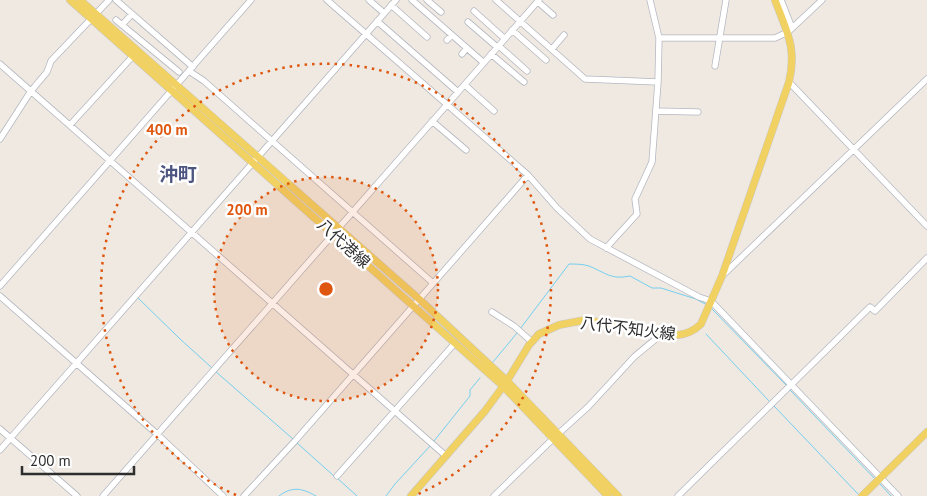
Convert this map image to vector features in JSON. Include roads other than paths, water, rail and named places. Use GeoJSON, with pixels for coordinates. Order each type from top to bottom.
{"type":"FeatureCollection","features":[{"type":"Feature","properties":{"kind":"main road","name":"八代港線"},"geometry":{"type":"LineString","coordinates":[[70,0],[93,17],[336,231],[420,298],[618,496]]}},
{"type":"Feature","properties":{"kind":"main road","name":"八代港線"},"geometry":{"type":"LineString","coordinates":[[80,0],[93,17],[133,56],[174,88]]}},
{"type":"Feature","properties":{"kind":"main road","name":"八代不知火線"},"geometry":{"type":"LineString","coordinates":[[411,496],[485,410],[539,334],[559,325],[585,320],[678,335],[687,334],[701,324],[722,276],[789,82],[793,58],[790,30],[775,0]]}},
{"type":"Feature","properties":{"kind":"main road","name":"八代港線"},"geometry":{"type":"LineString","coordinates":[[336,231],[413,306],[505,384]]}},
{"type":"Feature","properties":{"kind":"main road"},"geometry":{"type":"LineString","coordinates":[[862,496],[927,432]]}},
{"type":"Feature","properties":{"kind":"main road","name":"八代港線"},"geometry":{"type":"LineString","coordinates":[[556,436],[608,496]]}},
{"type":"Feature","properties":{"kind":"street"},"geometry":{"type":"LineString","coordinates":[[0,139],[31,91],[47,72],[51,61],[109,0]]}},
{"type":"Feature","properties":{"kind":"street"},"geometry":{"type":"LineString","coordinates":[[116,0],[165,42],[191,69],[272,142],[433,283]]}},
{"type":"Feature","properties":{"kind":"street"},"geometry":{"type":"LineString","coordinates":[[0,286],[251,0]]}},
{"type":"Feature","properties":{"kind":"street"},"geometry":{"type":"LineString","coordinates":[[327,0],[528,175],[557,208],[590,239],[709,306],[789,386],[878,480],[898,496]]}},
{"type":"Feature","properties":{"kind":"street"},"geometry":{"type":"LineString","coordinates":[[369,0],[384,13]]}},
{"type":"Feature","properties":{"kind":"street"},"geometry":{"type":"LineString","coordinates":[[0,450],[396,0]]}},
{"type":"Feature","properties":{"kind":"street"},"geometry":{"type":"LineString","coordinates":[[412,0],[484,63]]}},
{"type":"Feature","properties":{"kind":"street"},"geometry":{"type":"LineString","coordinates":[[427,0],[441,12]]}},
{"type":"Feature","properties":{"kind":"street"},"geometry":{"type":"LineString","coordinates":[[496,0],[585,79],[658,82]]}},
{"type":"Feature","properties":{"kind":"street"},"geometry":{"type":"LineString","coordinates":[[606,248],[637,214],[635,199],[652,162],[660,38],[650,0]]}},
{"type":"Feature","properties":{"kind":"street"},"geometry":{"type":"LineString","coordinates":[[715,66],[726,0]]}},
{"type":"Feature","properties":{"kind":"street"},"geometry":{"type":"LineString","coordinates":[[781,0],[790,30]]}},
{"type":"Feature","properties":{"kind":"street"},"geometry":{"type":"LineString","coordinates":[[660,38],[775,38],[790,30],[822,0]]}},
{"type":"Feature","properties":{"kind":"street"},"geometry":{"type":"LineString","coordinates":[[103,496],[274,304],[520,21],[539,1],[553,15]]}},
{"type":"Feature","properties":{"kind":"street"},"geometry":{"type":"LineString","coordinates":[[391,5],[426,37]]}},
{"type":"Feature","properties":{"kind":"street"},"geometry":{"type":"LineString","coordinates":[[474,11],[505,38]]}},
{"type":"Feature","properties":{"kind":"street"},"geometry":{"type":"LineString","coordinates":[[122,25],[132,14]]}},
{"type":"Feature","properties":{"kind":"street"},"geometry":{"type":"LineString","coordinates":[[116,20],[179,72]]}},
{"type":"Feature","properties":{"kind":"street"},"geometry":{"type":"LineString","coordinates":[[377,21],[458,92]]}},
{"type":"Feature","properties":{"kind":"street"},"geometry":{"type":"LineString","coordinates":[[468,22],[527,71]]}},
{"type":"Feature","properties":{"kind":"street"},"geometry":{"type":"LineString","coordinates":[[512,30],[546,60]]}},
{"type":"Feature","properties":{"kind":"street"},"geometry":{"type":"LineString","coordinates":[[447,40],[452,35]]}},
{"type":"Feature","properties":{"kind":"street"},"geometry":{"type":"LineString","coordinates":[[552,49],[564,35]]}},
{"type":"Feature","properties":{"kind":"street"},"geometry":{"type":"LineString","coordinates":[[156,53],[165,42]]}},
{"type":"Feature","properties":{"kind":"street"},"geometry":{"type":"LineString","coordinates":[[462,54],[467,48]]}},
{"type":"Feature","properties":{"kind":"street"},"geometry":{"type":"LineString","coordinates":[[491,54],[524,82]]}},
{"type":"Feature","properties":{"kind":"street"},"geometry":{"type":"LineString","coordinates":[[70,125],[133,56]]}},
{"type":"Feature","properties":{"kind":"street"},"geometry":{"type":"LineString","coordinates":[[0,64],[446,456]]}},
{"type":"Feature","properties":{"kind":"street"},"geometry":{"type":"LineString","coordinates":[[722,276],[927,79]]}},
{"type":"Feature","properties":{"kind":"street"},"geometry":{"type":"LineString","coordinates":[[789,82],[927,226]]}},
{"type":"Feature","properties":{"kind":"street"},"geometry":{"type":"LineString","coordinates":[[465,85],[494,111]]}},
{"type":"Feature","properties":{"kind":"street"},"geometry":{"type":"LineString","coordinates":[[656,111],[698,112]]}},
{"type":"Feature","properties":{"kind":"street"},"geometry":{"type":"LineString","coordinates":[[432,122],[466,150]]}},
{"type":"Feature","properties":{"kind":"street"},"geometry":{"type":"LineString","coordinates":[[244,496],[354,375],[528,175]]}},
{"type":"Feature","properties":{"kind":"street"},"geometry":{"type":"LineString","coordinates":[[678,496],[870,307],[874,311],[927,258]]}},
{"type":"Feature","properties":{"kind":"street"},"geometry":{"type":"LineString","coordinates":[[0,296],[157,434],[223,496]]}},
{"type":"Feature","properties":{"kind":"street"},"geometry":{"type":"LineString","coordinates":[[492,312],[514,326],[532,342]]}},
{"type":"Feature","properties":{"kind":"street"},"geometry":{"type":"LineString","coordinates":[[494,496],[588,407],[635,356],[663,333]]}},
{"type":"Feature","properties":{"kind":"street"},"geometry":{"type":"LineString","coordinates":[[337,476],[455,343]]}},
{"type":"Feature","properties":{"kind":"street"},"geometry":{"type":"LineString","coordinates":[[0,429],[77,496]]}},
{"type":"Feature","properties":{"kind":"waterway"},"geometry":{"type":"LineString","coordinates":[[520,329],[569,264],[587,265],[618,277],[630,276],[652,288],[661,288],[696,299],[707,305]]}},
{"type":"Feature","properties":{"kind":"waterway"},"geometry":{"type":"LineString","coordinates":[[137,297],[212,368]]}},
{"type":"Feature","properties":{"kind":"waterway"},"geometry":{"type":"LineString","coordinates":[[712,309],[786,385]]}},
{"type":"Feature","properties":{"kind":"waterway"},"geometry":{"type":"LineString","coordinates":[[493,362],[517,333]]}},
{"type":"Feature","properties":{"kind":"waterway"},"geometry":{"type":"LineString","coordinates":[[706,334],[769,401]]}},
{"type":"Feature","properties":{"kind":"waterway"},"geometry":{"type":"LineString","coordinates":[[215,371],[293,439]]}},
{"type":"Feature","properties":{"kind":"waterway"},"geometry":{"type":"LineString","coordinates":[[434,441],[470,396],[470,390],[480,378]]}},
{"type":"Feature","properties":{"kind":"waterway"},"geometry":{"type":"LineString","coordinates":[[790,390],[875,479]]}},
{"type":"Feature","properties":{"kind":"waterway"},"geometry":{"type":"LineString","coordinates":[[774,406],[858,494]]}},
{"type":"Feature","properties":{"kind":"waterway"},"geometry":{"type":"LineString","coordinates":[[297,443],[334,476]]}},
{"type":"Feature","properties":{"kind":"waterway"},"geometry":{"type":"LineString","coordinates":[[386,496],[430,446]]}},
{"type":"Feature","properties":{"kind":"waterway"},"geometry":{"type":"LineString","coordinates":[[337,478],[357,496]]}},
{"type":"Feature","properties":{"kind":"waterway"},"geometry":{"type":"LineString","coordinates":[[880,484],[891,496]]}},
{"type":"Feature","properties":{"kind":"waterway"},"geometry":{"type":"LineString","coordinates":[[279,496],[293,489],[306,491],[316,496]]}},
{"type":"Feature","properties":{"kind":"district","name":"沖町"},"geometry":{"type":"Point","coordinates":[178,174]}}]}
